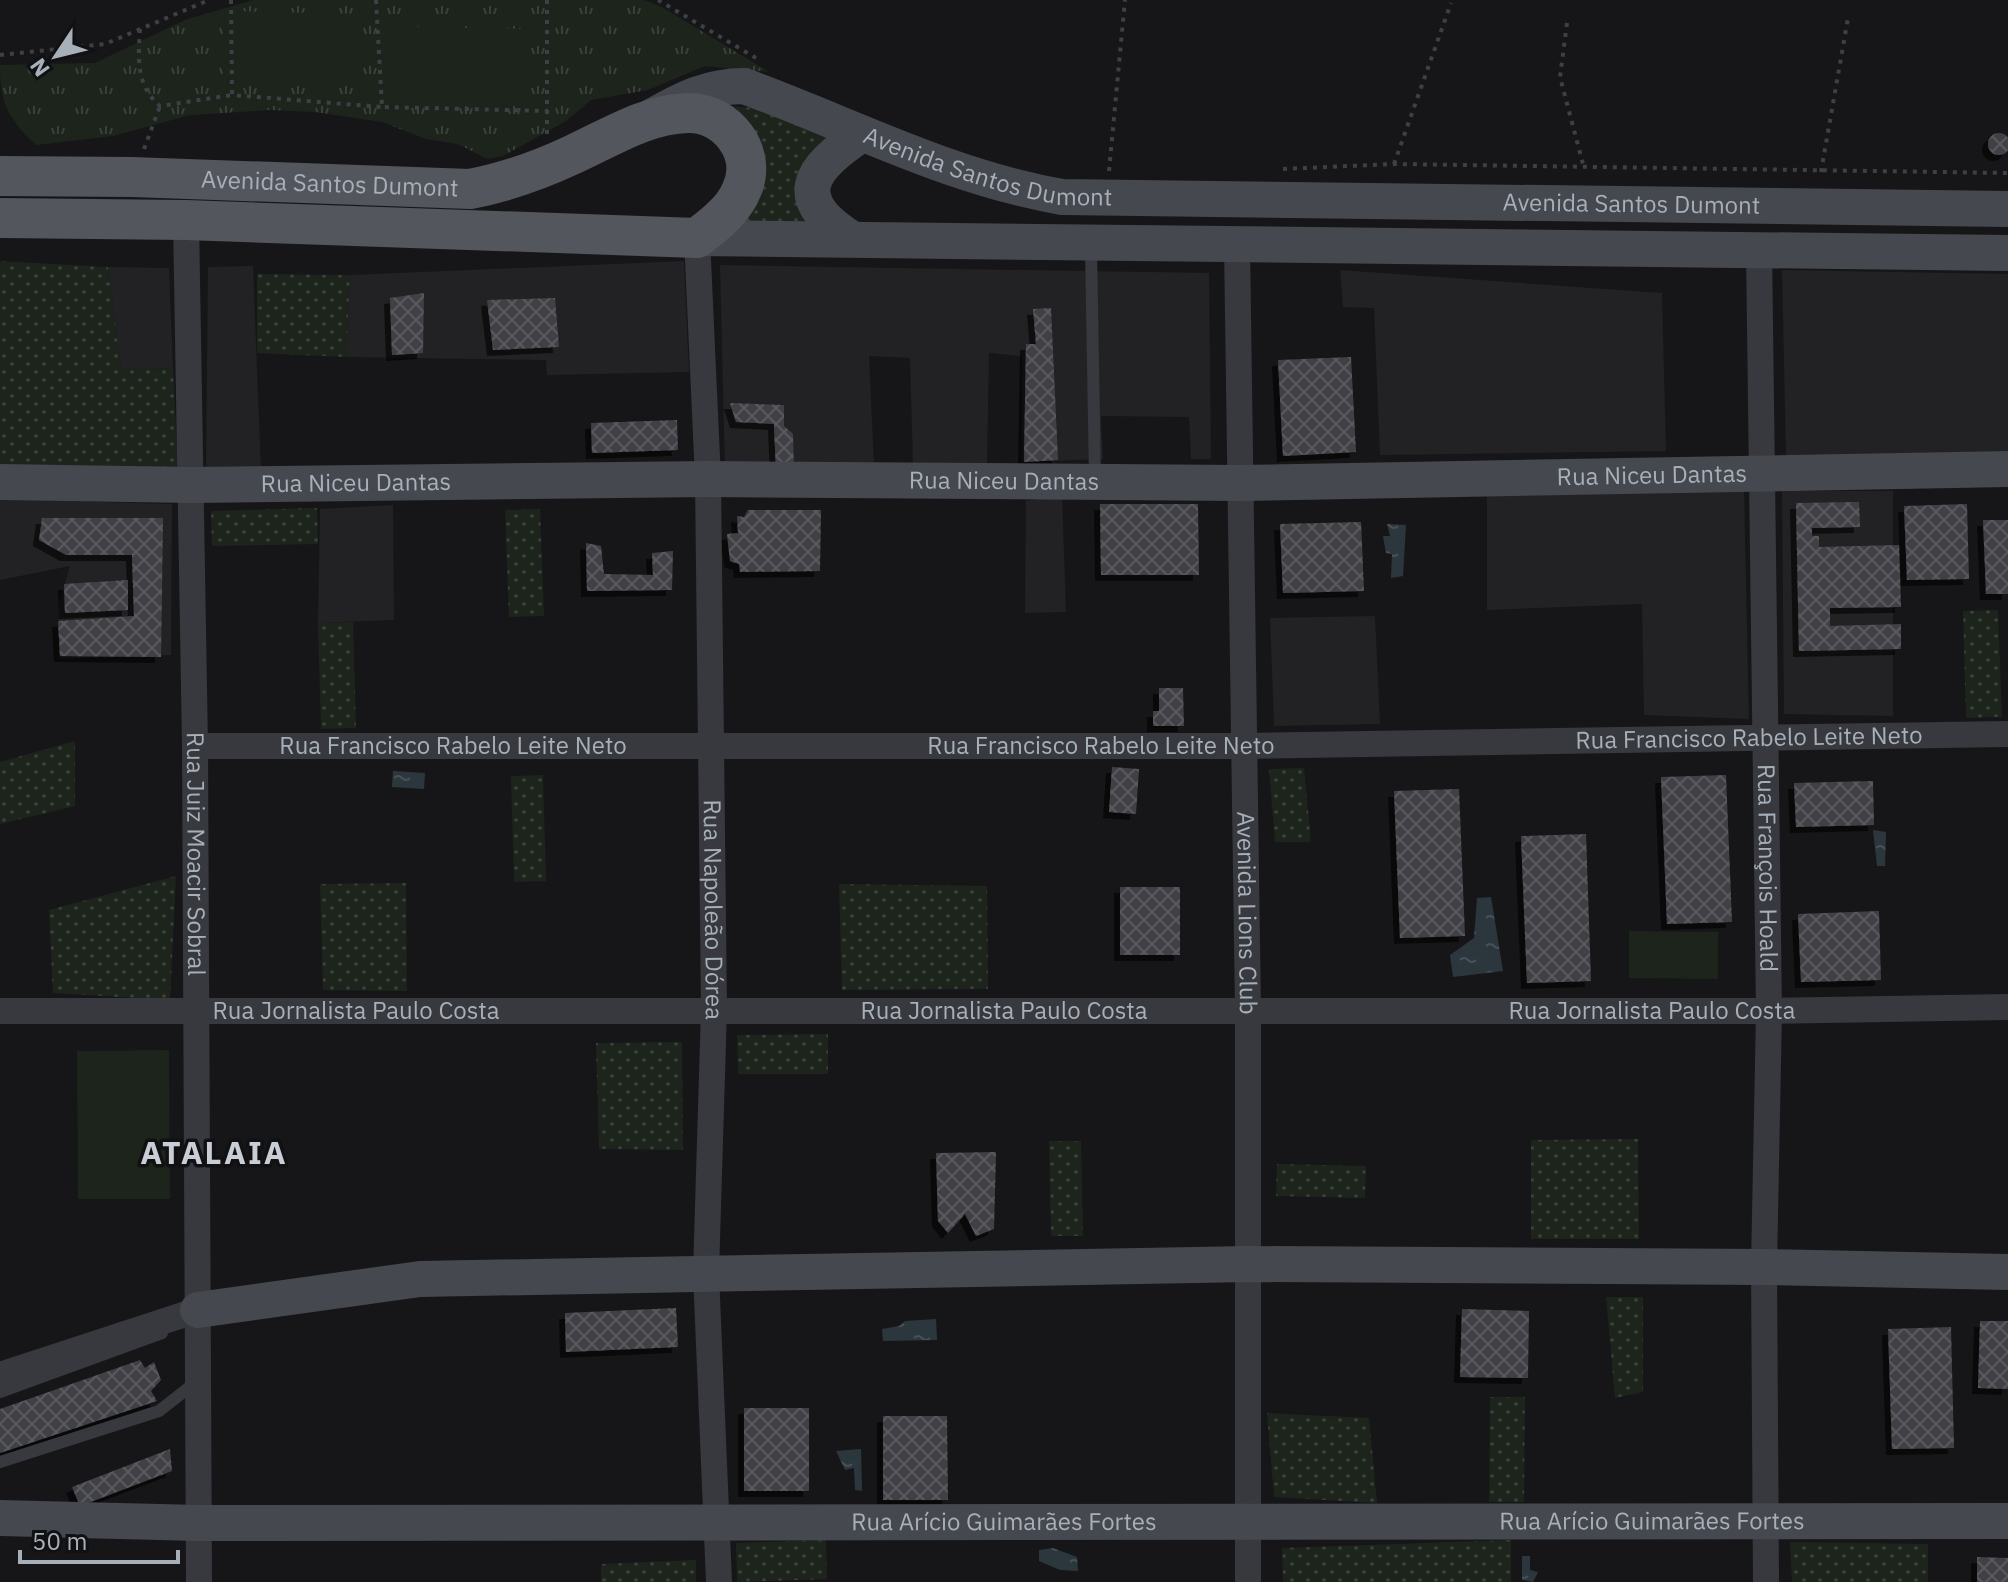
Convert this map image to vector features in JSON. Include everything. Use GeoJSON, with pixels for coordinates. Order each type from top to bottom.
{"type":"FeatureCollection","features":[{"type":"Feature","properties":{"kind":"main road"},"geometry":{"type":"LineString","coordinates":[[649,118],[703,113],[719,119],[732,131],[741,147],[745,167],[742,191],[727,213],[697,238]]}},
{"type":"Feature","properties":{"kind":"main road","name":"Avenida Santos Dumont"},"geometry":{"type":"LineString","coordinates":[[0,176],[132,177],[470,189],[511,181],[649,118]]}},
{"type":"Feature","properties":{"kind":"main road","name":"Avenida Santos Dumont"},"geometry":{"type":"LineString","coordinates":[[0,218],[186,220],[697,238]]}},
{"type":"Feature","properties":{"kind":"street","name":"Avenida Santos Dumont"},"geometry":{"type":"LineString","coordinates":[[649,118],[696,93],[721,86],[744,86],[947,169],[1014,189],[1062,197],[2008,209]]}},
{"type":"Feature","properties":{"kind":"street"},"geometry":{"type":"LineString","coordinates":[[852,239],[826,220],[812,195],[814,178],[822,163],[862,134]]}},
{"type":"Feature","properties":{"kind":"street","name":"Rua Juiz Moacir Sobral"},"geometry":{"type":"LineString","coordinates":[[186,220],[195,746],[195,1310],[199,1582]]}},
{"type":"Feature","properties":{"kind":"street","name":"Avenida Santos Dumont"},"geometry":{"type":"LineString","coordinates":[[697,238],[2008,253]]}},
{"type":"Feature","properties":{"kind":"street","name":"Rua Napoleão Dórea"},"geometry":{"type":"LineString","coordinates":[[697,238],[708,479],[714,1009],[706,1273],[719,1582]]}},
{"type":"Feature","properties":{"kind":"street","name":"Avenida Lions Club"},"geometry":{"type":"LineString","coordinates":[[1237,245],[1246,746],[1248,1582]]}},
{"type":"Feature","properties":{"kind":"street","name":"Rua François Hoald"},"geometry":{"type":"LineString","coordinates":[[1759,250],[1769,1011],[1764,1267],[1766,1582]]}},
{"type":"Feature","properties":{"kind":"street","name":"Rua Niceu Dantas"},"geometry":{"type":"LineString","coordinates":[[0,482],[192,485],[708,479],[1239,483],[2008,469]]}},
{"type":"Feature","properties":{"kind":"street","name":"Rua Francisco Rabelo Leite Neto"},"geometry":{"type":"LineString","coordinates":[[195,746],[1246,746],[1764,735],[2008,734]]}},
{"type":"Feature","properties":{"kind":"street","name":"Rua Jornalista Paulo Costa"},"geometry":{"type":"LineString","coordinates":[[0,1011],[1769,1011],[2008,1007]]}},
{"type":"Feature","properties":{"kind":"street"},"geometry":{"type":"LineString","coordinates":[[0,1375],[195,1310],[420,1279],[1249,1264],[1764,1267],[2008,1272]]}},
{"type":"Feature","properties":{"kind":"street","name":"Rua Arício Guimarães Fortes"},"geometry":{"type":"LineString","coordinates":[[0,1518],[199,1523],[2008,1521]]}},
{"type":"Feature","properties":{"kind":"lane"},"geometry":{"type":"LineString","coordinates":[[1090,243],[1095,482]]}},
{"type":"Feature","properties":{"kind":"lane"},"geometry":{"type":"LineString","coordinates":[[0,1392],[154,1338],[195,1310]]}},
{"type":"Feature","properties":{"kind":"lane"},"geometry":{"type":"LineString","coordinates":[[0,1462],[159,1411],[198,1380]]}},
{"type":"Feature","properties":{"kind":"path"},"geometry":{"type":"LineString","coordinates":[[0,55],[105,44],[209,0]]}},
{"type":"Feature","properties":{"kind":"path"},"geometry":{"type":"LineString","coordinates":[[231,0],[232,95]]}},
{"type":"Feature","properties":{"kind":"path"},"geometry":{"type":"LineString","coordinates":[[376,0],[382,107]]}},
{"type":"Feature","properties":{"kind":"path"},"geometry":{"type":"LineString","coordinates":[[547,0],[548,165]]}},
{"type":"Feature","properties":{"kind":"path"},"geometry":{"type":"LineString","coordinates":[[658,0],[758,60]]}},
{"type":"Feature","properties":{"kind":"path"},"geometry":{"type":"LineString","coordinates":[[1108,177],[1125,0]]}},
{"type":"Feature","properties":{"kind":"path"},"geometry":{"type":"LineString","coordinates":[[1394,164],[1451,3]]}},
{"type":"Feature","properties":{"kind":"path"},"geometry":{"type":"LineString","coordinates":[[1821,172],[1848,18]]}},
{"type":"Feature","properties":{"kind":"path"},"geometry":{"type":"LineString","coordinates":[[1567,23],[1560,77],[1584,168]]}},
{"type":"Feature","properties":{"kind":"path"},"geometry":{"type":"LineString","coordinates":[[140,29],[138,64],[148,96],[160,106],[232,95],[382,107],[548,111]]}},
{"type":"Feature","properties":{"kind":"path"},"geometry":{"type":"LineString","coordinates":[[132,177],[160,106]]}},
{"type":"Feature","properties":{"kind":"path"},"geometry":{"type":"LineString","coordinates":[[1267,170],[1394,164],[2008,173]]}},
{"type":"Feature","properties":{"kind":"shaded area"},"geometry":{"type":"Polygon","coordinates":[[[684,261],[689,372],[547,375],[546,360],[346,357],[350,275],[684,261]]]}},
{"type":"Feature","properties":{"kind":"shaded area"},"geometry":{"type":"Polygon","coordinates":[[[720,265],[1209,273],[1211,459],[1191,459],[1189,417],[1101,416],[1103,459],[1022,462],[1022,356],[989,353],[987,463],[913,465],[910,358],[869,356],[874,466],[725,471],[720,265]]]}},
{"type":"Feature","properties":{"kind":"shaded area"},"geometry":{"type":"Polygon","coordinates":[[[253,266],[261,472],[206,472],[208,267],[253,266]]]}},
{"type":"Feature","properties":{"kind":"shaded area"},"geometry":{"type":"Polygon","coordinates":[[[108,267],[169,268],[173,368],[121,370],[108,267]]]}},
{"type":"Feature","properties":{"kind":"shaded area"},"geometry":{"type":"Polygon","coordinates":[[[1340,270],[1662,293],[1666,451],[1380,455],[1374,308],[1343,307],[1340,270]]]}},
{"type":"Feature","properties":{"kind":"shaded area"},"geometry":{"type":"Polygon","coordinates":[[[1782,270],[2008,274],[2008,451],[1786,456],[1782,270]]]}},
{"type":"Feature","properties":{"kind":"shaded area"},"geometry":{"type":"Polygon","coordinates":[[[1487,491],[1744,491],[1749,719],[1644,715],[1642,604],[1487,610],[1487,491]]]}},
{"type":"Feature","properties":{"kind":"shaded area"},"geometry":{"type":"Polygon","coordinates":[[[1782,491],[1893,491],[1893,716],[1784,714],[1782,491]]]}},
{"type":"Feature","properties":{"kind":"shaded area"},"geometry":{"type":"Polygon","coordinates":[[[1062,494],[1066,612],[1025,613],[1026,501],[1062,494]]]}},
{"type":"Feature","properties":{"kind":"shaded area"},"geometry":{"type":"Polygon","coordinates":[[[0,499],[172,504],[171,655],[59,659],[59,603],[70,566],[0,580],[0,499]]]}},
{"type":"Feature","properties":{"kind":"shaded area"},"geometry":{"type":"Polygon","coordinates":[[[393,505],[394,620],[318,623],[320,509],[393,505]]]}},
{"type":"Feature","properties":{"kind":"shaded area"},"geometry":{"type":"Polygon","coordinates":[[[1375,616],[1380,724],[1274,726],[1270,618],[1375,616]]]}},
{"type":"Feature","properties":{"kind":"green space"},"geometry":{"type":"Polygon","coordinates":[[[253,0],[644,0],[662,7],[769,72],[705,66],[648,90],[591,100],[566,121],[503,156],[487,159],[458,144],[426,139],[382,122],[315,112],[270,110],[190,115],[113,136],[36,145],[8,110],[2,90],[0,65],[95,63],[185,20],[253,0]]]}},
{"type":"Feature","properties":{"kind":"green space"},"geometry":{"type":"Polygon","coordinates":[[[225,11],[363,14],[362,86],[223,84],[225,11]]]}},
{"type":"Feature","properties":{"kind":"green space"},"geometry":{"type":"Polygon","coordinates":[[[386,26],[527,29],[526,102],[385,99],[386,26]]]}},
{"type":"Feature","properties":{"kind":"green space"},"geometry":{"type":"Polygon","coordinates":[[[717,105],[754,108],[840,143],[816,224],[723,226],[744,216],[717,105]]]}},
{"type":"Feature","properties":{"kind":"green space"},"geometry":{"type":"Polygon","coordinates":[[[0,261],[108,267],[121,370],[173,368],[178,471],[0,467],[0,261]]]}},
{"type":"Feature","properties":{"kind":"green space"},"geometry":{"type":"Polygon","coordinates":[[[257,274],[350,275],[346,357],[257,353],[257,274]]]}},
{"type":"Feature","properties":{"kind":"green space"},"geometry":{"type":"Polygon","coordinates":[[[317,508],[318,544],[212,546],[211,511],[317,508]]]}},
{"type":"Feature","properties":{"kind":"green space"},"geometry":{"type":"Polygon","coordinates":[[[540,509],[544,616],[509,617],[505,510],[540,509]]]}},
{"type":"Feature","properties":{"kind":"green space"},"geometry":{"type":"Polygon","coordinates":[[[1998,610],[2002,717],[1966,718],[1963,611],[1998,610]]]}},
{"type":"Feature","properties":{"kind":"green space"},"geometry":{"type":"Polygon","coordinates":[[[353,622],[356,728],[321,729],[318,623],[353,622]]]}},
{"type":"Feature","properties":{"kind":"green space"},"geometry":{"type":"Polygon","coordinates":[[[75,741],[75,806],[0,824],[0,762],[75,741]]]}},
{"type":"Feature","properties":{"kind":"green space"},"geometry":{"type":"Polygon","coordinates":[[[1304,768],[1311,842],[1275,842],[1269,769],[1304,768]]]}},
{"type":"Feature","properties":{"kind":"green space"},"geometry":{"type":"Polygon","coordinates":[[[543,775],[546,881],[514,882],[511,776],[543,775]]]}},
{"type":"Feature","properties":{"kind":"green space"},"geometry":{"type":"Polygon","coordinates":[[[176,876],[170,1000],[53,993],[49,910],[176,876]]]}},
{"type":"Feature","properties":{"kind":"green space"},"geometry":{"type":"Polygon","coordinates":[[[406,883],[407,991],[323,990],[320,884],[406,883]]]}},
{"type":"Feature","properties":{"kind":"green space"},"geometry":{"type":"Polygon","coordinates":[[[839,884],[987,886],[988,989],[842,990],[839,884]]]}},
{"type":"Feature","properties":{"kind":"green space"},"geometry":{"type":"Polygon","coordinates":[[[1629,931],[1718,932],[1718,979],[1629,978],[1629,931]]]}},
{"type":"Feature","properties":{"kind":"green space"},"geometry":{"type":"Polygon","coordinates":[[[828,1034],[828,1074],[738,1074],[737,1035],[828,1034]]]}},
{"type":"Feature","properties":{"kind":"green space"},"geometry":{"type":"Polygon","coordinates":[[[682,1042],[683,1150],[599,1149],[596,1043],[682,1042]]]}},
{"type":"Feature","properties":{"kind":"green space"},"geometry":{"type":"Polygon","coordinates":[[[169,1050],[170,1199],[78,1199],[77,1051],[169,1050]]]}},
{"type":"Feature","properties":{"kind":"green space"},"geometry":{"type":"Polygon","coordinates":[[[1638,1139],[1639,1239],[1531,1239],[1531,1140],[1638,1139]]]}},
{"type":"Feature","properties":{"kind":"green space"},"geometry":{"type":"Polygon","coordinates":[[[1049,1141],[1081,1141],[1083,1236],[1051,1236],[1049,1141]]]}},
{"type":"Feature","properties":{"kind":"green space"},"geometry":{"type":"Polygon","coordinates":[[[1277,1164],[1366,1166],[1365,1198],[1276,1196],[1277,1164]]]}},
{"type":"Feature","properties":{"kind":"green space"},"geometry":{"type":"Polygon","coordinates":[[[1606,1297],[1643,1297],[1643,1392],[1615,1398],[1606,1297]]]}},
{"type":"Feature","properties":{"kind":"green space"},"geometry":{"type":"Polygon","coordinates":[[[1490,1397],[1525,1397],[1524,1502],[1489,1502],[1490,1397]]]}},
{"type":"Feature","properties":{"kind":"green space"},"geometry":{"type":"Polygon","coordinates":[[[1267,1413],[1369,1418],[1377,1503],[1274,1497],[1267,1413]]]}},
{"type":"Feature","properties":{"kind":"green space"},"geometry":{"type":"Polygon","coordinates":[[[826,1540],[827,1579],[737,1582],[736,1543],[826,1540]]]}},
{"type":"Feature","properties":{"kind":"green space"},"geometry":{"type":"Polygon","coordinates":[[[1511,1540],[1511,1582],[1283,1582],[1282,1548],[1511,1540]]]}},
{"type":"Feature","properties":{"kind":"green space"},"geometry":{"type":"Polygon","coordinates":[[[1790,1542],[1928,1544],[1928,1582],[1792,1582],[1790,1542]]]}},
{"type":"Feature","properties":{"kind":"green space"},"geometry":{"type":"Polygon","coordinates":[[[696,1560],[696,1582],[601,1582],[601,1564],[696,1560]]]}},
{"type":"Feature","properties":{"kind":"water"},"geometry":{"type":"Polygon","coordinates":[[[1387,524],[1406,525],[1403,576],[1391,578],[1392,554],[1386,553],[1383,536],[1390,536],[1387,524]]]}},
{"type":"Feature","properties":{"kind":"water"},"geometry":{"type":"Polygon","coordinates":[[[393,771],[425,773],[424,789],[392,787],[393,771]]]}},
{"type":"Feature","properties":{"kind":"water"},"geometry":{"type":"Polygon","coordinates":[[[1873,830],[1886,832],[1885,866],[1877,866],[1873,830]]]}},
{"type":"Feature","properties":{"kind":"water"},"geometry":{"type":"Polygon","coordinates":[[[1491,897],[1503,971],[1453,977],[1450,955],[1474,938],[1477,898],[1491,897]]]}},
{"type":"Feature","properties":{"kind":"water"},"geometry":{"type":"Polygon","coordinates":[[[936,1319],[937,1340],[883,1341],[882,1329],[899,1326],[905,1321],[936,1319]]]}},
{"type":"Feature","properties":{"kind":"water"},"geometry":{"type":"Polygon","coordinates":[[[861,1449],[862,1491],[855,1490],[854,1468],[845,1470],[836,1451],[861,1449]]]}},
{"type":"Feature","properties":{"kind":"water"},"geometry":{"type":"Polygon","coordinates":[[[1053,1548],[1077,1557],[1078,1571],[1060,1570],[1039,1561],[1039,1550],[1053,1548]]]}},
{"type":"Feature","properties":{"kind":"water"},"geometry":{"type":"Polygon","coordinates":[[[1522,1556],[1530,1556],[1530,1570],[1538,1572],[1533,1582],[1522,1580],[1522,1556]]]}},
{"type":"Feature","properties":{"kind":"building"},"geometry":{"type":"Polygon","coordinates":[[[1999,133],[2007,136],[2010,144],[2007,152],[1999,155],[1991,152],[1988,144],[1991,136],[1999,133]]]}},
{"type":"Feature","properties":{"kind":"building"},"geometry":{"type":"Polygon","coordinates":[[[424,293],[423,353],[392,355],[390,298],[424,293]]]}},
{"type":"Feature","properties":{"kind":"building"},"geometry":{"type":"Polygon","coordinates":[[[555,298],[559,347],[493,350],[487,300],[555,298]]]}},
{"type":"Feature","properties":{"kind":"building"},"geometry":{"type":"Polygon","coordinates":[[[1051,308],[1058,460],[1024,462],[1026,344],[1036,344],[1033,309],[1051,308]]]}},
{"type":"Feature","properties":{"kind":"building"},"geometry":{"type":"Polygon","coordinates":[[[1351,357],[1356,452],[1283,456],[1278,360],[1351,357]]]}},
{"type":"Feature","properties":{"kind":"building"},"geometry":{"type":"Polygon","coordinates":[[[730,403],[784,405],[784,426],[793,434],[794,473],[776,472],[774,424],[736,422],[730,403]]]}},
{"type":"Feature","properties":{"kind":"building"},"geometry":{"type":"Polygon","coordinates":[[[677,420],[678,450],[592,453],[591,423],[677,420]]]}},
{"type":"Feature","properties":{"kind":"building"},"geometry":{"type":"Polygon","coordinates":[[[1859,502],[1860,527],[1812,528],[1812,536],[1819,536],[1819,547],[1899,545],[1901,607],[1830,608],[1830,626],[1901,624],[1901,649],[1799,651],[1796,503],[1859,502]]]}},
{"type":"Feature","properties":{"kind":"building"},"geometry":{"type":"Polygon","coordinates":[[[1100,504],[1198,504],[1199,575],[1101,575],[1100,504]]]}},
{"type":"Feature","properties":{"kind":"building"},"geometry":{"type":"Polygon","coordinates":[[[1967,504],[1969,579],[1907,580],[1904,506],[1967,504]]]}},
{"type":"Feature","properties":{"kind":"building"},"geometry":{"type":"Polygon","coordinates":[[[748,510],[821,510],[820,571],[740,572],[739,564],[730,561],[727,534],[738,533],[737,516],[744,517],[748,510]]]}},
{"type":"Feature","properties":{"kind":"building"},"geometry":{"type":"Polygon","coordinates":[[[42,518],[163,518],[161,657],[60,656],[58,621],[134,616],[132,555],[66,555],[39,540],[42,518]]]}},
{"type":"Feature","properties":{"kind":"building"},"geometry":{"type":"Polygon","coordinates":[[[1983,520],[2008,520],[2008,594],[1986,594],[1983,520]]]}},
{"type":"Feature","properties":{"kind":"building"},"geometry":{"type":"Polygon","coordinates":[[[1361,522],[1364,591],[1283,593],[1280,524],[1361,522]]]}},
{"type":"Feature","properties":{"kind":"building"},"geometry":{"type":"Polygon","coordinates":[[[586,543],[601,546],[604,574],[653,575],[652,553],[673,551],[672,590],[587,591],[586,543]]]}},
{"type":"Feature","properties":{"kind":"building"},"geometry":{"type":"Polygon","coordinates":[[[128,580],[128,610],[65,613],[64,584],[128,580]]]}},
{"type":"Feature","properties":{"kind":"building"},"geometry":{"type":"Polygon","coordinates":[[[1159,688],[1183,688],[1184,726],[1153,726],[1153,711],[1159,711],[1159,688]]]}},
{"type":"Feature","properties":{"kind":"building"},"geometry":{"type":"Polygon","coordinates":[[[1112,767],[1139,769],[1136,814],[1109,812],[1112,767]]]}},
{"type":"Feature","properties":{"kind":"building"},"geometry":{"type":"Polygon","coordinates":[[[1726,775],[1732,922],[1667,924],[1661,777],[1726,775]]]}},
{"type":"Feature","properties":{"kind":"building"},"geometry":{"type":"Polygon","coordinates":[[[1873,781],[1874,825],[1796,827],[1794,783],[1873,781]]]}},
{"type":"Feature","properties":{"kind":"building"},"geometry":{"type":"Polygon","coordinates":[[[1459,789],[1465,936],[1400,938],[1394,791],[1459,789]]]}},
{"type":"Feature","properties":{"kind":"building"},"geometry":{"type":"Polygon","coordinates":[[[1586,834],[1591,981],[1527,983],[1521,836],[1586,834]]]}},
{"type":"Feature","properties":{"kind":"building"},"geometry":{"type":"Polygon","coordinates":[[[1120,887],[1180,887],[1180,955],[1120,955],[1120,887]]]}},
{"type":"Feature","properties":{"kind":"building"},"geometry":{"type":"Polygon","coordinates":[[[1879,911],[1881,980],[1801,982],[1798,914],[1879,911]]]}},
{"type":"Feature","properties":{"kind":"building"},"geometry":{"type":"Polygon","coordinates":[[[996,1152],[994,1229],[976,1236],[965,1214],[948,1233],[938,1221],[936,1153],[996,1152]]]}},
{"type":"Feature","properties":{"kind":"building"},"geometry":{"type":"Polygon","coordinates":[[[676,1308],[678,1347],[566,1352],[565,1313],[676,1308]]]}},
{"type":"Feature","properties":{"kind":"building"},"geometry":{"type":"Polygon","coordinates":[[[1462,1309],[1529,1311],[1528,1378],[1460,1377],[1462,1309]]]}},
{"type":"Feature","properties":{"kind":"building"},"geometry":{"type":"Polygon","coordinates":[[[1980,1321],[2008,1321],[2008,1389],[1978,1388],[1980,1321]]]}},
{"type":"Feature","properties":{"kind":"building"},"geometry":{"type":"Polygon","coordinates":[[[1951,1327],[1954,1448],[1892,1449],[1888,1329],[1951,1327]]]}},
{"type":"Feature","properties":{"kind":"building"},"geometry":{"type":"Polygon","coordinates":[[[140,1360],[145,1368],[154,1362],[161,1380],[151,1391],[157,1401],[0,1453],[0,1409],[140,1360]]]}},
{"type":"Feature","properties":{"kind":"building"},"geometry":{"type":"Polygon","coordinates":[[[744,1408],[809,1408],[809,1491],[744,1491],[744,1408]]]}},
{"type":"Feature","properties":{"kind":"building"},"geometry":{"type":"Polygon","coordinates":[[[883,1416],[947,1416],[948,1500],[883,1500],[883,1416]]]}},
{"type":"Feature","properties":{"kind":"building"},"geometry":{"type":"Polygon","coordinates":[[[170,1449],[172,1471],[80,1506],[72,1487],[170,1449]]]}},
{"type":"Feature","properties":{"kind":"building"},"geometry":{"type":"Polygon","coordinates":[[[1977,1557],[2008,1558],[2008,1582],[1977,1582],[1977,1557]]]}},
{"type":"Feature","properties":{"kind":"district","name":"ATALAIA"},"geometry":{"type":"Point","coordinates":[214,1153]}}]}
